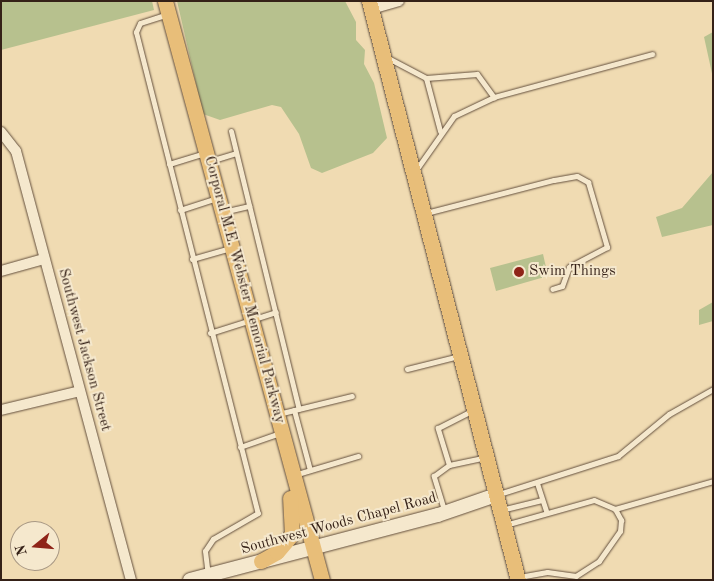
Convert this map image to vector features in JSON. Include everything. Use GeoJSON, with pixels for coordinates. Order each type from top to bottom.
{"type":"FeatureCollection","features":[{"type":"Feature","properties":{"kind":"main road"},"geometry":{"type":"LineString","coordinates":[[370,5],[518,579]]}},
{"type":"Feature","properties":{"kind":"main road","name":"Corporal M.E. Webster Memorial Parkway"},"geometry":{"type":"LineString","coordinates":[[167,8],[322,580]]}},
{"type":"Feature","properties":{"kind":"main road"},"geometry":{"type":"LineString","coordinates":[[261,561],[286,543],[294,526],[281,450],[282,433]]}},
{"type":"Feature","properties":{"kind":"main road","name":"Southwest Woods Chapel Road"},"geometry":{"type":"LineString","coordinates":[[190,580],[445,513],[498,503]]}},
{"type":"Feature","properties":{"kind":"street"},"geometry":{"type":"LineString","coordinates":[[370,5],[399,1]]}},
{"type":"Feature","properties":{"kind":"street","name":"Southwest Jackson Street"},"geometry":{"type":"LineString","coordinates":[[1,132],[16,151],[131,580]]}},
{"type":"Feature","properties":{"kind":"street"},"geometry":{"type":"LineString","coordinates":[[1,271],[44,259]]}},
{"type":"Feature","properties":{"kind":"street"},"geometry":{"type":"LineString","coordinates":[[1,410],[80,391]]}},
{"type":"Feature","properties":{"kind":"lane"},"geometry":{"type":"LineString","coordinates":[[167,8],[140,22],[136,32],[210,333],[258,513],[213,539],[204,551],[208,575]]}},
{"type":"Feature","properties":{"kind":"lane"},"geometry":{"type":"LineString","coordinates":[[413,175],[440,131],[454,116],[494,97],[652,54]]}},
{"type":"Feature","properties":{"kind":"lane"},"geometry":{"type":"LineString","coordinates":[[383,56],[426,78],[477,74],[494,97]]}},
{"type":"Feature","properties":{"kind":"lane"},"geometry":{"type":"LineString","coordinates":[[426,78],[440,131]]}},
{"type":"Feature","properties":{"kind":"lane"},"geometry":{"type":"LineString","coordinates":[[230,131],[276,312],[310,470]]}},
{"type":"Feature","properties":{"kind":"lane"},"geometry":{"type":"LineString","coordinates":[[169,164],[236,153]]}},
{"type":"Feature","properties":{"kind":"lane"},"geometry":{"type":"LineString","coordinates":[[423,214],[554,180],[577,176],[588,182],[608,247],[569,267],[562,286],[552,289]]}},
{"type":"Feature","properties":{"kind":"lane"},"geometry":{"type":"LineString","coordinates":[[180,210],[221,205],[250,206]]}},
{"type":"Feature","properties":{"kind":"lane"},"geometry":{"type":"LineString","coordinates":[[192,259],[232,248]]}},
{"type":"Feature","properties":{"kind":"lane"},"geometry":{"type":"LineString","coordinates":[[210,333],[276,312]]}},
{"type":"Feature","properties":{"kind":"lane"},"geometry":{"type":"LineString","coordinates":[[407,369],[459,356]]}},
{"type":"Feature","properties":{"kind":"lane"},"geometry":{"type":"LineString","coordinates":[[498,503],[538,483],[618,456],[669,414],[713,389]]}},
{"type":"Feature","properties":{"kind":"lane"},"geometry":{"type":"LineString","coordinates":[[277,414],[352,396]]}},
{"type":"Feature","properties":{"kind":"lane"},"geometry":{"type":"LineString","coordinates":[[450,466],[438,428],[474,410]]}},
{"type":"Feature","properties":{"kind":"lane"},"geometry":{"type":"LineString","coordinates":[[240,447],[282,433]]}},
{"type":"Feature","properties":{"kind":"lane"},"geometry":{"type":"LineString","coordinates":[[294,475],[358,456]]}},
{"type":"Feature","properties":{"kind":"lane"},"geometry":{"type":"LineString","coordinates":[[445,513],[434,476],[450,466],[486,457]]}},
{"type":"Feature","properties":{"kind":"lane"},"geometry":{"type":"LineString","coordinates":[[504,526],[546,511],[594,500],[615,509],[713,481]]}},
{"type":"Feature","properties":{"kind":"lane"},"geometry":{"type":"LineString","coordinates":[[538,483],[546,511]]}},
{"type":"Feature","properties":{"kind":"lane"},"geometry":{"type":"LineString","coordinates":[[498,503],[542,500]]}},
{"type":"Feature","properties":{"kind":"lane"},"geometry":{"type":"LineString","coordinates":[[518,579],[547,572],[576,576],[599,561],[620,531],[615,509]]}},
{"type":"Feature","properties":{"kind":"green space"},"geometry":{"type":"Polygon","coordinates":[[[1,1],[152,1],[154,10],[1,50],[1,1]]]}},
{"type":"Feature","properties":{"kind":"green space"},"geometry":{"type":"Polygon","coordinates":[[[177,1],[345,1],[356,22],[356,40],[365,50],[364,64],[374,83],[387,138],[373,153],[322,173],[311,168],[299,134],[281,107],[272,105],[220,120],[203,114],[177,1]]]}},
{"type":"Feature","properties":{"kind":"green space"},"geometry":{"type":"Polygon","coordinates":[[[713,32],[713,78],[704,37],[713,32]]]}},
{"type":"Feature","properties":{"kind":"green space"},"geometry":{"type":"Polygon","coordinates":[[[713,172],[713,225],[662,237],[656,217],[682,208],[713,172]]]}},
{"type":"Feature","properties":{"kind":"green space","name":"Swim Things"},"geometry":{"type":"Polygon","coordinates":[[[543,254],[548,276],[496,291],[490,268],[543,254]]]}},
{"type":"Feature","properties":{"kind":"green space"},"geometry":{"type":"Polygon","coordinates":[[[713,302],[713,321],[699,325],[699,310],[713,302]]]}},
{"type":"Feature","properties":{"kind":"place","name":"Swim Things"},"geometry":{"type":"Point","coordinates":[519,272]}}]}
